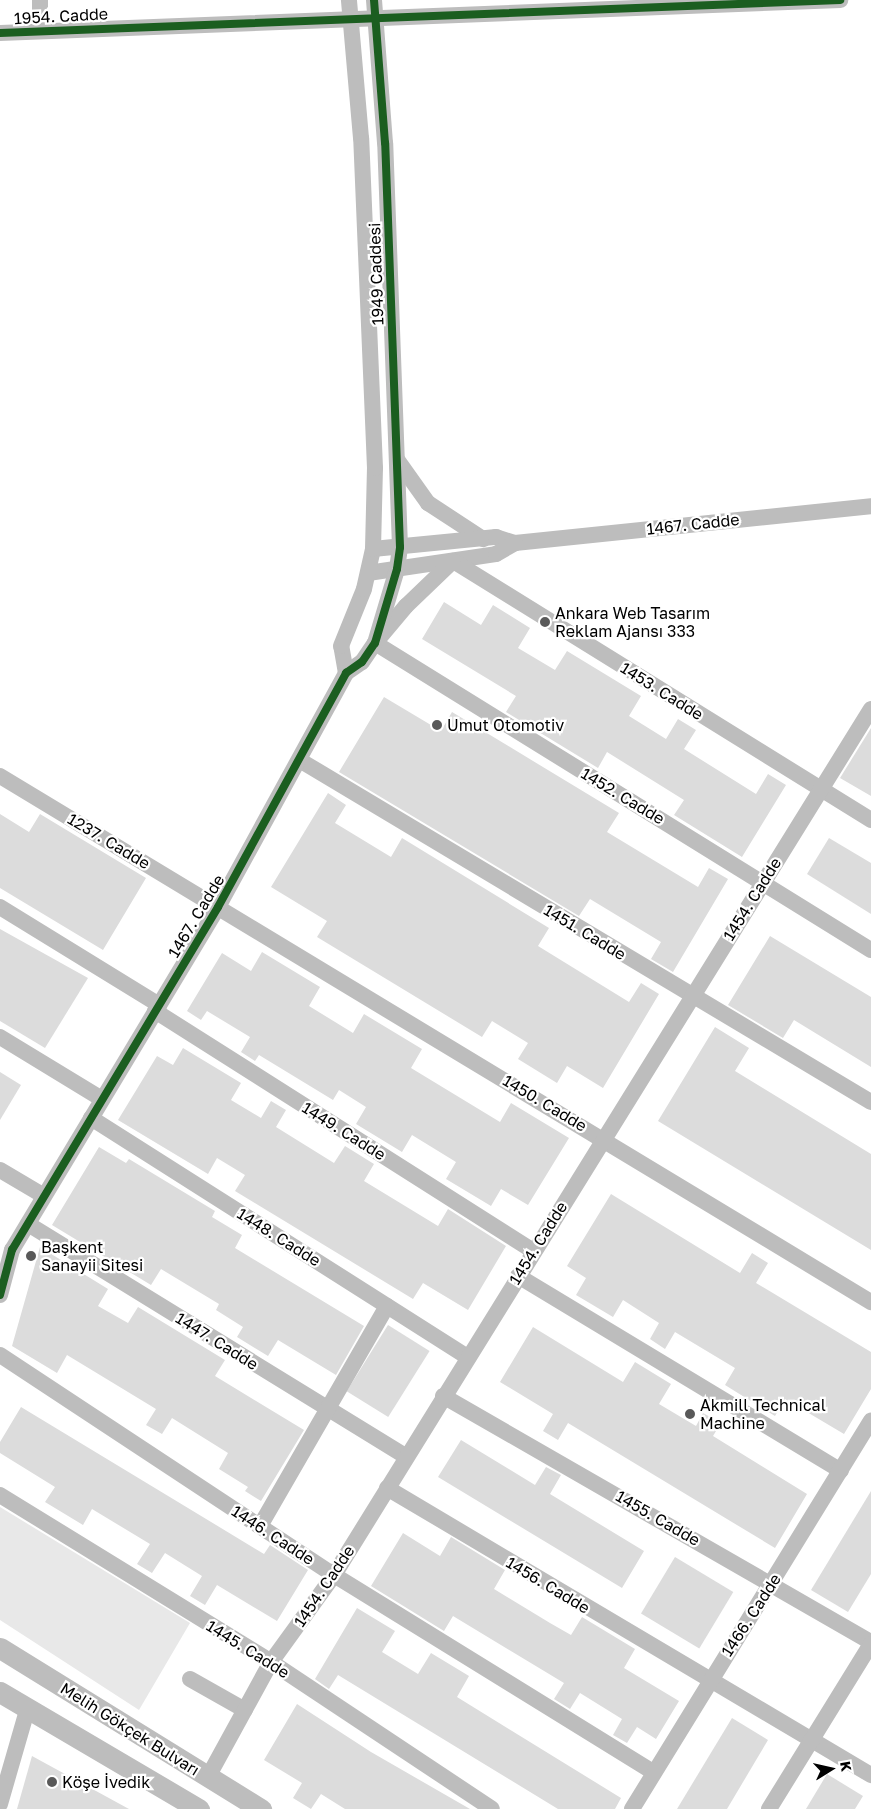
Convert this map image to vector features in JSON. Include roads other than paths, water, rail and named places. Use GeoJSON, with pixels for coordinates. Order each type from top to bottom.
{"type":"FeatureCollection","features":[{"type":"Feature","properties":{"kind":"main road","name":"Melih Gökçek Bulvarı"},"geometry":{"type":"LineString","coordinates":[[0,1648],[261,1809]]}},
{"type":"Feature","properties":{"kind":"main road","name":"Melih Gökçek Bulvarı"},"geometry":{"type":"LineString","coordinates":[[0,1692],[199,1809]]}},
{"type":"Feature","properties":{"kind":"street"},"geometry":{"type":"LineString","coordinates":[[40,0],[40,31]]}},
{"type":"Feature","properties":{"kind":"street","name":"1949 Caddesi"},"geometry":{"type":"LineString","coordinates":[[349,0],[366,12],[386,143],[400,547]]}},
{"type":"Feature","properties":{"kind":"street","name":"1954. Cadde"},"geometry":{"type":"LineString","coordinates":[[0,33],[366,12],[529,5],[840,0]]}},
{"type":"Feature","properties":{"kind":"street","name":"1949 Caddesi"},"geometry":{"type":"LineString","coordinates":[[366,12],[362,148],[375,468],[373,550]]}},
{"type":"Feature","properties":{"kind":"street"},"geometry":{"type":"LineString","coordinates":[[396,458],[428,503],[483,539]]}},
{"type":"Feature","properties":{"kind":"street","name":"1467. Cadde"},"geometry":{"type":"LineString","coordinates":[[373,550],[496,537],[515,543],[871,506]]}},
{"type":"Feature","properties":{"kind":"street","name":"1467. Cadde"},"geometry":{"type":"LineString","coordinates":[[368,573],[496,554],[515,543]]}},
{"type":"Feature","properties":{"kind":"street","name":"1467. Cadde"},"geometry":{"type":"LineString","coordinates":[[0,1295],[12,1250],[218,907],[301,761],[346,673],[362,662],[375,643],[397,569],[400,547]]}},
{"type":"Feature","properties":{"kind":"street"},"geometry":{"type":"LineString","coordinates":[[346,673],[341,646],[368,573],[373,550]]}},
{"type":"Feature","properties":{"kind":"street"},"geometry":{"type":"LineString","coordinates":[[375,643],[419,593],[454,561]]}},
{"type":"Feature","properties":{"kind":"street","name":"1453. Cadde"},"geometry":{"type":"LineString","coordinates":[[454,561],[871,820]]}},
{"type":"Feature","properties":{"kind":"street","name":"1452. Cadde"},"geometry":{"type":"LineString","coordinates":[[375,643],[763,881],[871,950]]}},
{"type":"Feature","properties":{"kind":"street","name":"1454. Cadde"},"geometry":{"type":"LineString","coordinates":[[208,1777],[271,1662],[334,1575],[466,1356],[518,1276],[871,709]]}},
{"type":"Feature","properties":{"kind":"street","name":"1451. Cadde"},"geometry":{"type":"LineString","coordinates":[[301,761],[871,1102]]}},
{"type":"Feature","properties":{"kind":"street","name":"1237. Cadde"},"geometry":{"type":"LineString","coordinates":[[0,776],[218,907]]}},
{"type":"Feature","properties":{"kind":"street","name":"1449. Cadde"},"geometry":{"type":"LineString","coordinates":[[0,907],[532,1251]]}},
{"type":"Feature","properties":{"kind":"street","name":"1450. Cadde"},"geometry":{"type":"LineString","coordinates":[[218,907],[604,1138],[871,1302]]}},
{"type":"Feature","properties":{"kind":"street"},"geometry":{"type":"LineString","coordinates":[[0,1037],[102,1099]]}},
{"type":"Feature","properties":{"kind":"street","name":"1448. Cadde"},"geometry":{"type":"LineString","coordinates":[[91,1118],[466,1356]]}},
{"type":"Feature","properties":{"kind":"street"},"geometry":{"type":"LineString","coordinates":[[0,1170],[44,1196]]}},
{"type":"Feature","properties":{"kind":"street","name":"1447. Cadde"},"geometry":{"type":"LineString","coordinates":[[28,1224],[406,1458]]}},
{"type":"Feature","properties":{"kind":"street"},"geometry":{"type":"LineString","coordinates":[[518,1276],[841,1471]]}},
{"type":"Feature","properties":{"kind":"street"},"geometry":{"type":"LineString","coordinates":[[260,1526],[326,1408],[387,1306]]}},
{"type":"Feature","properties":{"kind":"street","name":"1446. Cadde"},"geometry":{"type":"LineString","coordinates":[[0,1355],[334,1575],[653,1772]]}},
{"type":"Feature","properties":{"kind":"street","name":"1455. Cadde"},"geometry":{"type":"LineString","coordinates":[[443,1396],[772,1584],[871,1643]]}},
{"type":"Feature","properties":{"kind":"street","name":"1466. Cadde"},"geometry":{"type":"LineString","coordinates":[[632,1809],[708,1681],[772,1584],[871,1421]]}},
{"type":"Feature","properties":{"kind":"street","name":"1456. Cadde"},"geometry":{"type":"LineString","coordinates":[[387,1488],[708,1681],[871,1775]]}},
{"type":"Feature","properties":{"kind":"street","name":"1445. Cadde"},"geometry":{"type":"LineString","coordinates":[[0,1495],[271,1662],[492,1809]]}},
{"type":"Feature","properties":{"kind":"street"},"geometry":{"type":"LineString","coordinates":[[769,1809],[871,1643]]}},
{"type":"Feature","properties":{"kind":"street"},"geometry":{"type":"LineString","coordinates":[[190,1679],[244,1710]]}},
{"type":"Feature","properties":{"kind":"street"},"geometry":{"type":"LineString","coordinates":[[0,1804],[28,1707]]}},
{"type":"Feature","properties":{"kind":"place","name":"Ankara Web Tasarım Reklam Ajansı 333"},"geometry":{"type":"Point","coordinates":[545,622]}},
{"type":"Feature","properties":{"kind":"place","name":"Umut Otomotiv"},"geometry":{"type":"Point","coordinates":[437,725]}},
{"type":"Feature","properties":{"kind":"place","name":"Başkent Sanayii Sitesi"},"geometry":{"type":"Point","coordinates":[31,1256]}},
{"type":"Feature","properties":{"kind":"place","name":"Akmill Technical Machine"},"geometry":{"type":"Point","coordinates":[690,1414]}},
{"type":"Feature","properties":{"kind":"place","name":"Köşe İvedik"},"geometry":{"type":"Point","coordinates":[52,1782]}}]}
